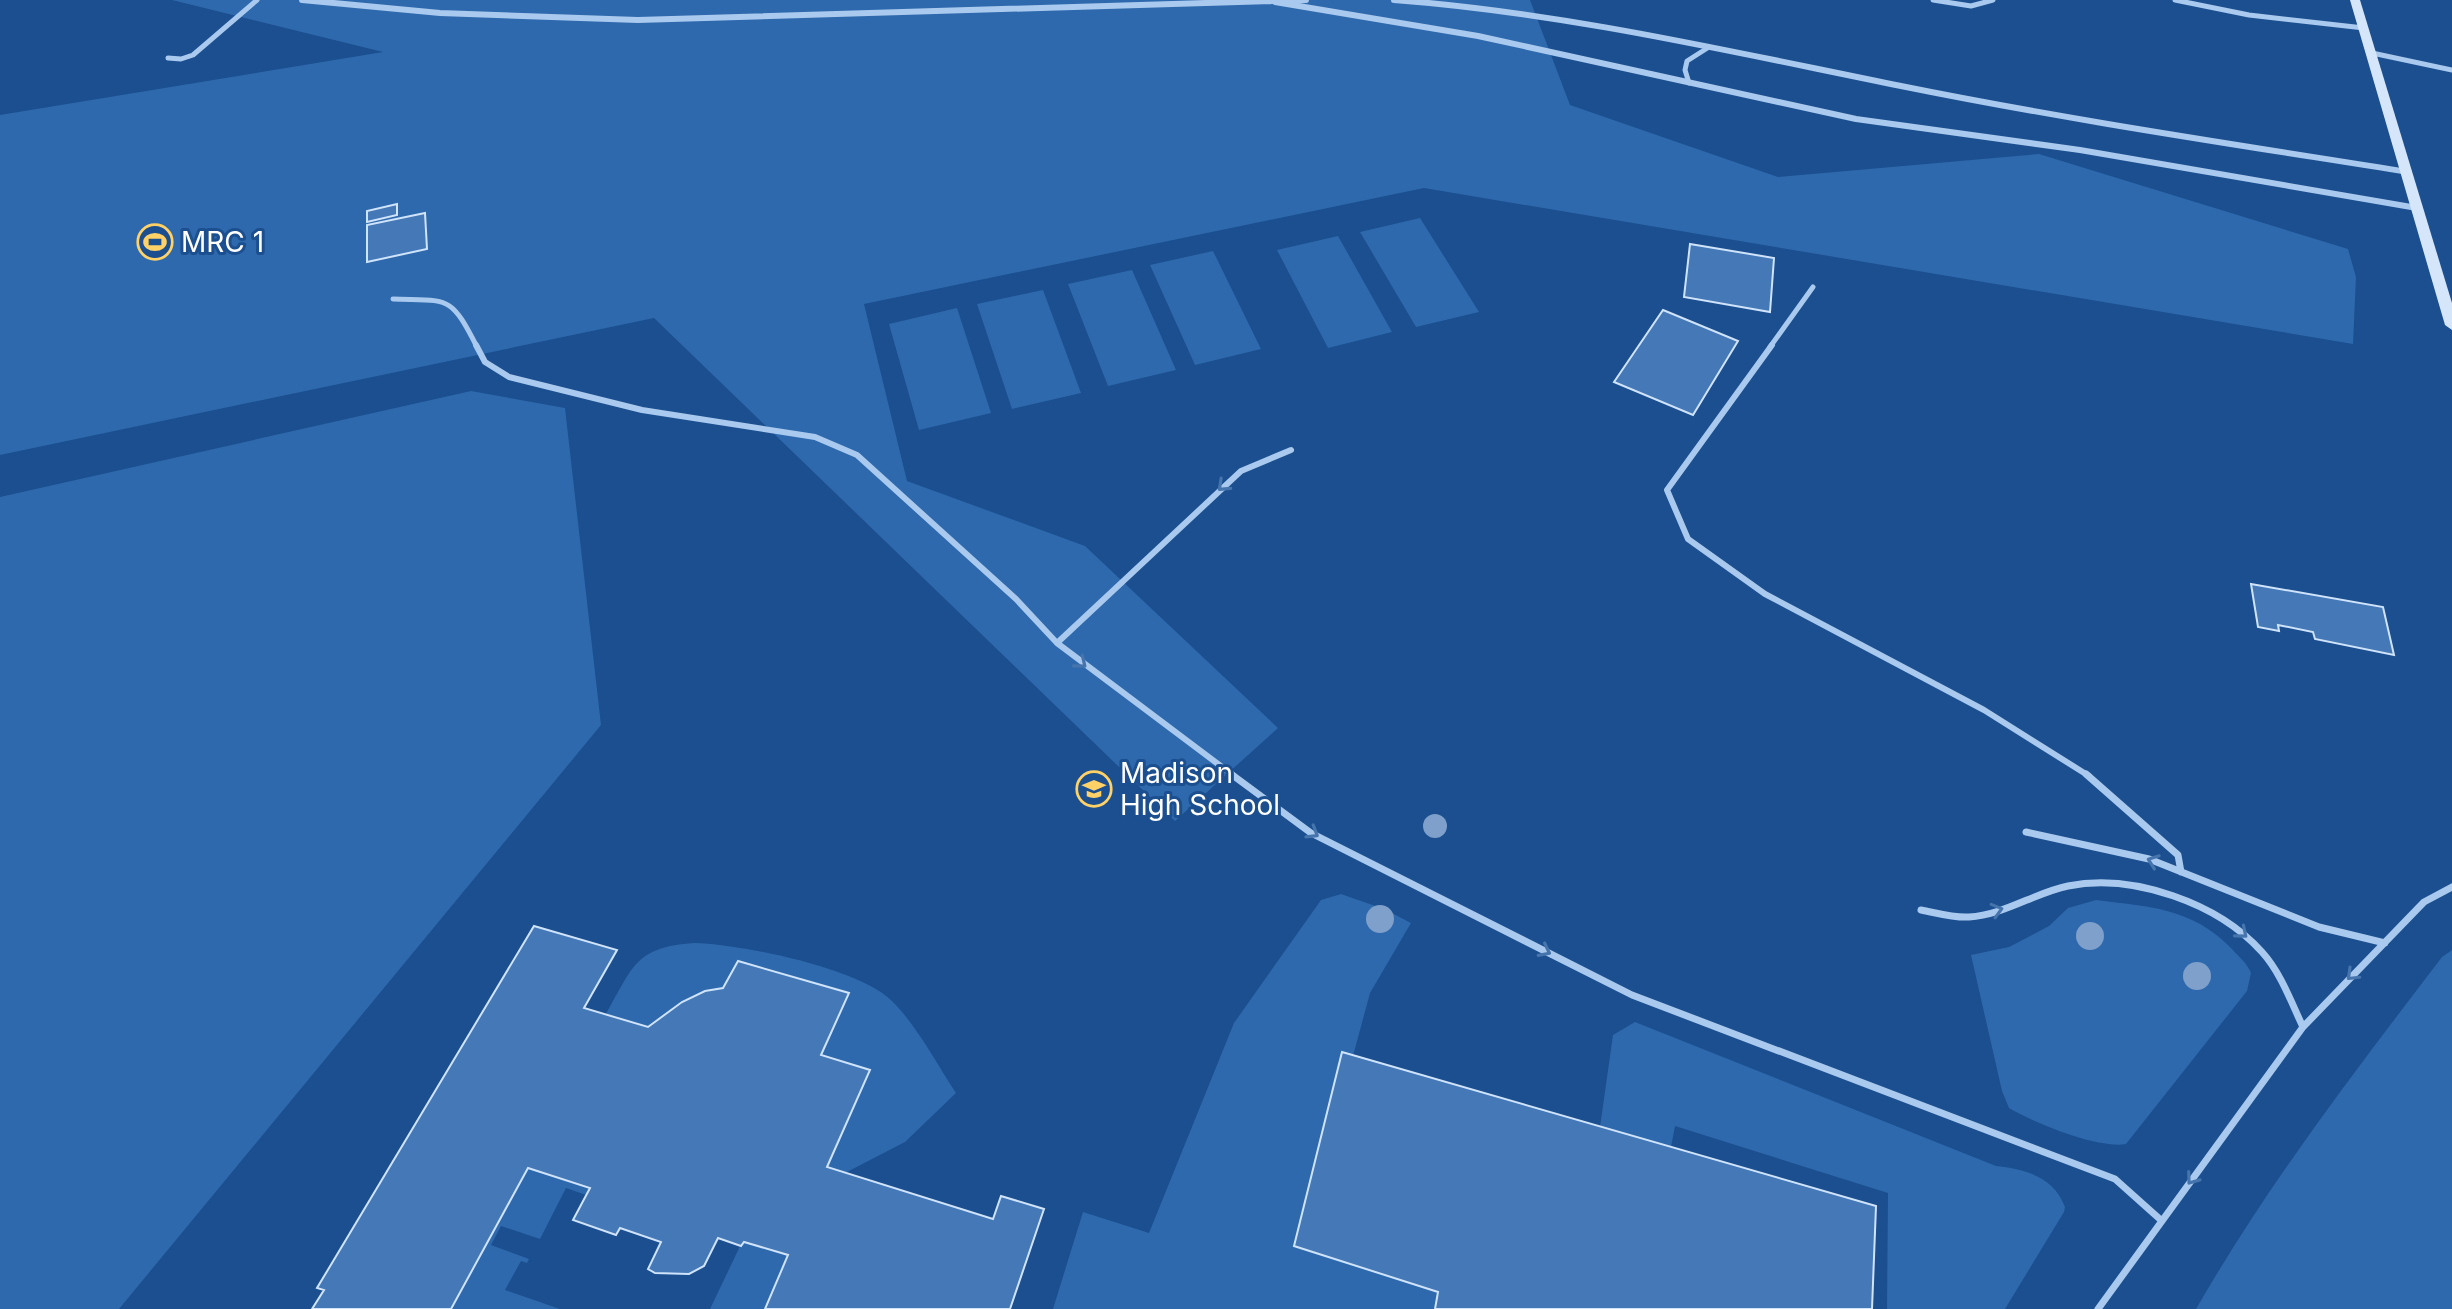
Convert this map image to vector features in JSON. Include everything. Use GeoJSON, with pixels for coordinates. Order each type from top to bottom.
{"type":"FeatureCollection","features":[{"type":"Feature","properties":{"kind":"main road"},"geometry":{"type":"LineString","coordinates":[[2355,0],[2452,325]]}},
{"type":"Feature","properties":{"kind":"street"},"geometry":{"type":"LineString","coordinates":[[302,0],[440,13],[638,20],[1306,0]]}},
{"type":"Feature","properties":{"kind":"street"},"geometry":{"type":"LineString","coordinates":[[1394,0],[1486,8],[1709,47],[2026,111],[2408,172]]}},
{"type":"Feature","properties":{"kind":"street"},"geometry":{"type":"LineString","coordinates":[[1275,2],[1478,36],[1856,119],[2080,150],[2417,208]]}},
{"type":"Feature","properties":{"kind":"lane"},"geometry":{"type":"LineString","coordinates":[[168,58],[181,59],[193,55],[257,0]]}},
{"type":"Feature","properties":{"kind":"lane"},"geometry":{"type":"LineString","coordinates":[[1933,0],[1955,7],[1985,5],[1993,0]]}},
{"type":"Feature","properties":{"kind":"lane"},"geometry":{"type":"LineString","coordinates":[[2175,0],[2249,15],[2364,28]]}},
{"type":"Feature","properties":{"kind":"lane"},"geometry":{"type":"LineString","coordinates":[[1689,83],[1685,70],[1687,61],[1709,47]]}},
{"type":"Feature","properties":{"kind":"lane"},"geometry":{"type":"LineString","coordinates":[[2372,53],[2452,70]]}},
{"type":"Feature","properties":{"kind":"lane"},"geometry":{"type":"LineString","coordinates":[[1813,287],[1667,490],[1688,539],[1765,594],[1984,710],[2089,776],[2178,855],[2181,872]]}},
{"type":"Feature","properties":{"kind":"lane"},"geometry":{"type":"LineString","coordinates":[[393,299],[445,301],[461,315],[485,362],[509,377],[642,410],[815,437],[857,455],[1016,599],[1057,643],[1311,833],[1632,995],[2115,1179],[2162,1221]]}},
{"type":"Feature","properties":{"kind":"lane"},"geometry":{"type":"LineString","coordinates":[[1057,643],[1241,471],[1291,450]]}},
{"type":"Feature","properties":{"kind":"lane"},"geometry":{"type":"LineString","coordinates":[[2026,832],[2076,845],[2127,853],[2319,927],[2385,943]]}},
{"type":"Feature","properties":{"kind":"lane"},"geometry":{"type":"LineString","coordinates":[[1921,910],[1959,917],[1995,912],[2069,886],[2099,882],[2173,898],[2208,911],[2240,930],[2275,970],[2303,1027]]}},
{"type":"Feature","properties":{"kind":"lane"},"geometry":{"type":"LineString","coordinates":[[2098,1309],[2303,1027],[2424,902],[2452,887]]}},
{"type":"Feature","properties":{"kind":"shaded area"},"geometry":{"type":"Polygon","coordinates":[[[172,0],[1530,0],[1570,105],[1778,177],[2039,154],[2348,249],[2356,277],[2353,344],[1424,188],[864,304],[907,481],[1085,546],[1278,728],[1175,821],[654,318],[0,455],[0,115],[383,52],[172,0]]]}},
{"type":"Feature","properties":{"kind":"shaded area"},"geometry":{"type":"Polygon","coordinates":[[[1420,218],[1479,312],[1416,327],[1360,232],[1420,218]]]}},
{"type":"Feature","properties":{"kind":"shaded area"},"geometry":{"type":"Polygon","coordinates":[[[1338,236],[1392,332],[1328,348],[1277,250],[1338,236]]]}},
{"type":"Feature","properties":{"kind":"shaded area"},"geometry":{"type":"Polygon","coordinates":[[[1213,251],[1261,349],[1195,365],[1150,265],[1213,251]]]}},
{"type":"Feature","properties":{"kind":"shaded area"},"geometry":{"type":"Polygon","coordinates":[[[1132,270],[1176,370],[1108,386],[1068,284],[1132,270]]]}},
{"type":"Feature","properties":{"kind":"shaded area"},"geometry":{"type":"Polygon","coordinates":[[[1043,290],[1081,393],[1012,409],[977,304],[1043,290]]]}},
{"type":"Feature","properties":{"kind":"shaded area"},"geometry":{"type":"Polygon","coordinates":[[[957,308],[991,413],[919,430],[889,324],[957,308]]]}},
{"type":"Feature","properties":{"kind":"shaded area"},"geometry":{"type":"Polygon","coordinates":[[[471,391],[565,408],[601,725],[119,1309],[0,1309],[0,497],[471,391]]]}},
{"type":"Feature","properties":{"kind":"shaded area"},"geometry":{"type":"Polygon","coordinates":[[[1341,894],[1384,909],[1411,923],[1370,993],[1353,1056],[1342,1053],[1294,1246],[1438,1292],[1435,1309],[1053,1309],[1083,1212],[1149,1233],[1234,1023],[1321,900],[1341,894]]]}},
{"type":"Feature","properties":{"kind":"shaded area"},"geometry":{"type":"Polygon","coordinates":[[[2096,900],[2169,911],[2185,917],[2217,935],[2243,960],[2251,973],[2247,991],[2126,1144],[2083,1139],[2009,1108],[2002,1091],[1971,955],[2009,947],[2049,926],[2068,908],[2096,900]]]}},
{"type":"Feature","properties":{"kind":"shaded area"},"geometry":{"type":"Polygon","coordinates":[[[694,943],[740,948],[798,960],[854,978],[876,989],[892,1001],[910,1022],[956,1093],[905,1142],[845,1173],[827,1167],[869,1070],[821,1055],[848,993],[738,961],[723,988],[683,1003],[648,1027],[606,1014],[638,962],[659,949],[694,943]]]}},
{"type":"Feature","properties":{"kind":"shaded area"},"geometry":{"type":"Polygon","coordinates":[[[2452,950],[2452,1309],[2196,1309],[2313,1129],[2442,957],[2452,950]]]}},
{"type":"Feature","properties":{"kind":"shaded area"},"geometry":{"type":"Polygon","coordinates":[[[1635,1022],[1996,1166],[2028,1172],[2054,1188],[2065,1207],[2064,1212],[2005,1309],[1887,1309],[1888,1193],[1675,1126],[1671,1147],[1600,1127],[1613,1035],[1635,1022]]]}},
{"type":"Feature","properties":{"kind":"shaded area"},"geometry":{"type":"Polygon","coordinates":[[[528,1168],[590,1188],[586,1195],[566,1188],[540,1239],[501,1226],[491,1245],[529,1259],[527,1263],[521,1261],[505,1290],[560,1309],[451,1309],[528,1168]]]}},
{"type":"Feature","properties":{"kind":"shaded area"},"geometry":{"type":"Polygon","coordinates":[[[742,1242],[788,1255],[765,1309],[710,1309],[742,1242]]]}},
{"type":"Feature","properties":{"kind":"building"},"geometry":{"type":"Polygon","coordinates":[[[397,204],[397,215],[367,222],[367,211],[397,204]]]}},
{"type":"Feature","properties":{"kind":"building"},"geometry":{"type":"Polygon","coordinates":[[[425,213],[427,249],[367,262],[367,225],[425,213]]]}},
{"type":"Feature","properties":{"kind":"building"},"geometry":{"type":"Polygon","coordinates":[[[1690,244],[1774,258],[1770,312],[1684,297],[1690,244]]]}},
{"type":"Feature","properties":{"kind":"building"},"geometry":{"type":"Polygon","coordinates":[[[1663,310],[1738,341],[1693,415],[1614,382],[1663,310]]]}},
{"type":"Feature","properties":{"kind":"building"},"geometry":{"type":"Polygon","coordinates":[[[2251,584],[2383,607],[2394,655],[2315,639],[2313,632],[2278,625],[2279,631],[2258,627],[2251,584]]]}},
{"type":"Feature","properties":{"kind":"building"},"geometry":{"type":"Polygon","coordinates":[[[534,926],[617,950],[584,1008],[648,1027],[682,1002],[705,991],[723,988],[738,961],[849,993],[821,1055],[870,1070],[827,1167],[993,1219],[1001,1196],[1044,1209],[1010,1309],[765,1309],[788,1255],[718,1238],[704,1266],[689,1274],[655,1273],[648,1269],[661,1242],[620,1228],[616,1235],[573,1220],[590,1188],[528,1168],[451,1309],[312,1309],[324,1290],[317,1288],[534,926]]]}},
{"type":"Feature","properties":{"kind":"building"},"geometry":{"type":"Polygon","coordinates":[[[1342,1052],[1876,1206],[1872,1309],[1435,1309],[1438,1292],[1294,1246],[1342,1052]]]}},
{"type":"Feature","properties":{"kind":"place","name":"MRC 1"},"geometry":{"type":"Point","coordinates":[155,242]}},
{"type":"Feature","properties":{"kind":"place","name":"Madison High School"},"geometry":{"type":"Point","coordinates":[1094,789]}}]}
